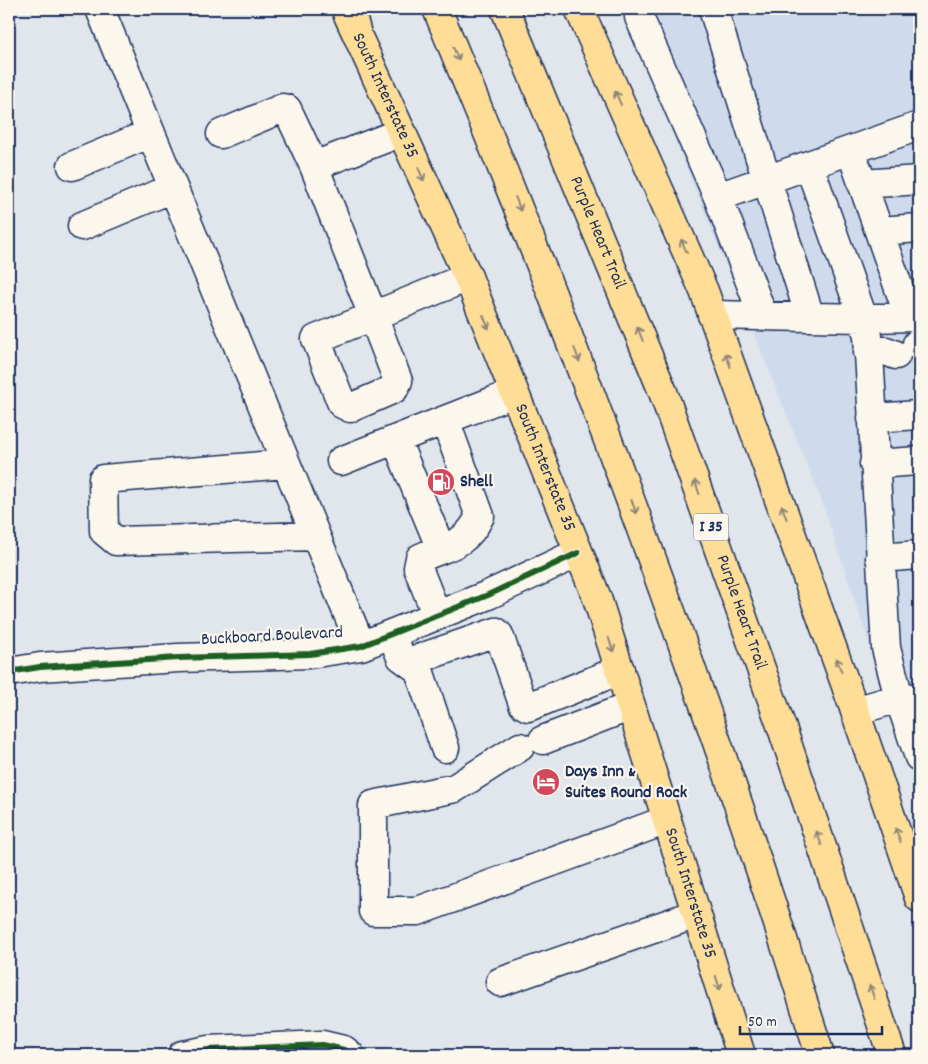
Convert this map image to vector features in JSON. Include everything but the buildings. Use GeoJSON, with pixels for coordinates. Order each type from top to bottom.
{"type":"FeatureCollection","features":[{"type":"Feature","properties":{"kind":"main road","name":"South Interstate 35"},"geometry":{"type":"LineString","coordinates":[[345,9],[353,21],[468,277],[597,598],[741,1055]]}},
{"type":"Feature","properties":{"kind":"main road"},"geometry":{"type":"LineString","coordinates":[[437,9],[515,195],[620,467],[758,861],[820,1055]]}},
{"type":"Feature","properties":{"kind":"main road","name":"Purple Heart Trail"},"geometry":{"type":"LineString","coordinates":[[505,9],[664,392],[782,728],[892,1055]]}},
{"type":"Feature","properties":{"kind":"main road"},"geometry":{"type":"LineString","coordinates":[[579,9],[712,315],[855,711],[919,898]]}},
{"type":"Feature","properties":{"kind":"street"},"geometry":{"type":"LineString","coordinates":[[100,9],[360,646]]}},
{"type":"Feature","properties":{"kind":"street"},"geometry":{"type":"LineString","coordinates":[[639,9],[639,17],[718,197],[763,316]]}},
{"type":"Feature","properties":{"kind":"street"},"geometry":{"type":"LineString","coordinates":[[713,9],[810,317]]}},
{"type":"Feature","properties":{"kind":"street"},"geometry":{"type":"LineString","coordinates":[[221,134],[282,108],[287,109],[314,166],[373,316],[468,277]]}},
{"type":"Feature","properties":{"kind":"street"},"geometry":{"type":"LineString","coordinates":[[718,197],[919,126]]}},
{"type":"Feature","properties":{"kind":"street"},"geometry":{"type":"LineString","coordinates":[[314,166],[402,132]]}},
{"type":"Feature","properties":{"kind":"street"},"geometry":{"type":"LineString","coordinates":[[72,166],[151,133]]}},
{"type":"Feature","properties":{"kind":"street"},"geometry":{"type":"LineString","coordinates":[[712,315],[863,318],[914,317],[907,277],[879,231],[851,151]]}},
{"type":"Feature","properties":{"kind":"street"},"geometry":{"type":"LineString","coordinates":[[808,166],[863,318],[902,350],[872,418],[886,648],[909,698],[919,757]]}},
{"type":"Feature","properties":{"kind":"street"},"geometry":{"type":"LineString","coordinates":[[862,184],[919,180]]}},
{"type":"Feature","properties":{"kind":"street"},"geometry":{"type":"LineString","coordinates":[[82,226],[174,188]]}},
{"type":"Feature","properties":{"kind":"street"},"geometry":{"type":"LineString","coordinates":[[879,231],[919,228]]}},
{"type":"Feature","properties":{"kind":"street"},"geometry":{"type":"LineString","coordinates":[[341,461],[514,393]]}},
{"type":"Feature","properties":{"kind":"street"},"geometry":{"type":"LineString","coordinates":[[872,418],[919,415]]}},
{"type":"Feature","properties":{"kind":"street"},"geometry":{"type":"LineString","coordinates":[[437,616],[418,568],[420,558],[462,542],[473,531],[480,516],[444,420]]}},
{"type":"Feature","properties":{"kind":"street"},"geometry":{"type":"LineString","coordinates":[[396,440],[441,549]]}},
{"type":"Feature","properties":{"kind":"street"},"geometry":{"type":"LineString","coordinates":[[874,464],[919,461]]}},
{"type":"Feature","properties":{"kind":"street"},"geometry":{"type":"LineString","coordinates":[[286,464],[103,479],[104,531],[116,541],[316,536]]}},
{"type":"Feature","properties":{"kind":"street","name":"Buckboard Boulevard"},"geometry":{"type":"LineString","coordinates":[[9,672],[40,667],[178,658],[310,654],[360,646],[391,636],[578,553]]}},
{"type":"Feature","properties":{"kind":"street"},"geometry":{"type":"LineString","coordinates":[[880,558],[919,555]]}},
{"type":"Feature","properties":{"kind":"street"},"geometry":{"type":"LineString","coordinates":[[408,662],[496,632],[523,704],[528,707],[620,670]]}},
{"type":"Feature","properties":{"kind":"street"},"geometry":{"type":"LineString","coordinates":[[391,636],[401,657],[419,670],[445,748]]}},
{"type":"Feature","properties":{"kind":"street"},"geometry":{"type":"LineString","coordinates":[[855,711],[909,698]]}},
{"type":"Feature","properties":{"kind":"street"},"geometry":{"type":"LineString","coordinates":[[631,706],[532,743],[455,788],[373,805],[373,911],[418,911],[667,820]]}},
{"type":"Feature","properties":{"kind":"street"},"geometry":{"type":"LineString","coordinates":[[500,982],[696,914]]}},
{"type":"Feature","properties":{"kind":"street"},"geometry":{"type":"LineString","coordinates":[[182,1055],[208,1050],[323,1046],[344,1050],[350,1055]]}},
{"type":"Feature","properties":{"kind":"shaded area"},"geometry":{"type":"Polygon","coordinates":[[[622,9],[919,9],[919,791],[820,497],[622,9]]]}},
{"type":"Feature","properties":{"kind":"cycle path"},"geometry":{"type":"LineString","coordinates":[[9,672],[40,667],[178,658],[310,654],[361,646],[488,595],[578,553]]}},
{"type":"Feature","properties":{"kind":"cycle path"},"geometry":{"type":"LineString","coordinates":[[182,1055],[208,1050],[323,1045],[344,1050],[350,1055]]}},
{"type":"Feature","properties":{"kind":"place","name":"Shell"},"geometry":{"type":"Point","coordinates":[441,482]}},
{"type":"Feature","properties":{"kind":"place","name":"Days Inn & Suites Round Rock"},"geometry":{"type":"Point","coordinates":[546,782]}}]}
